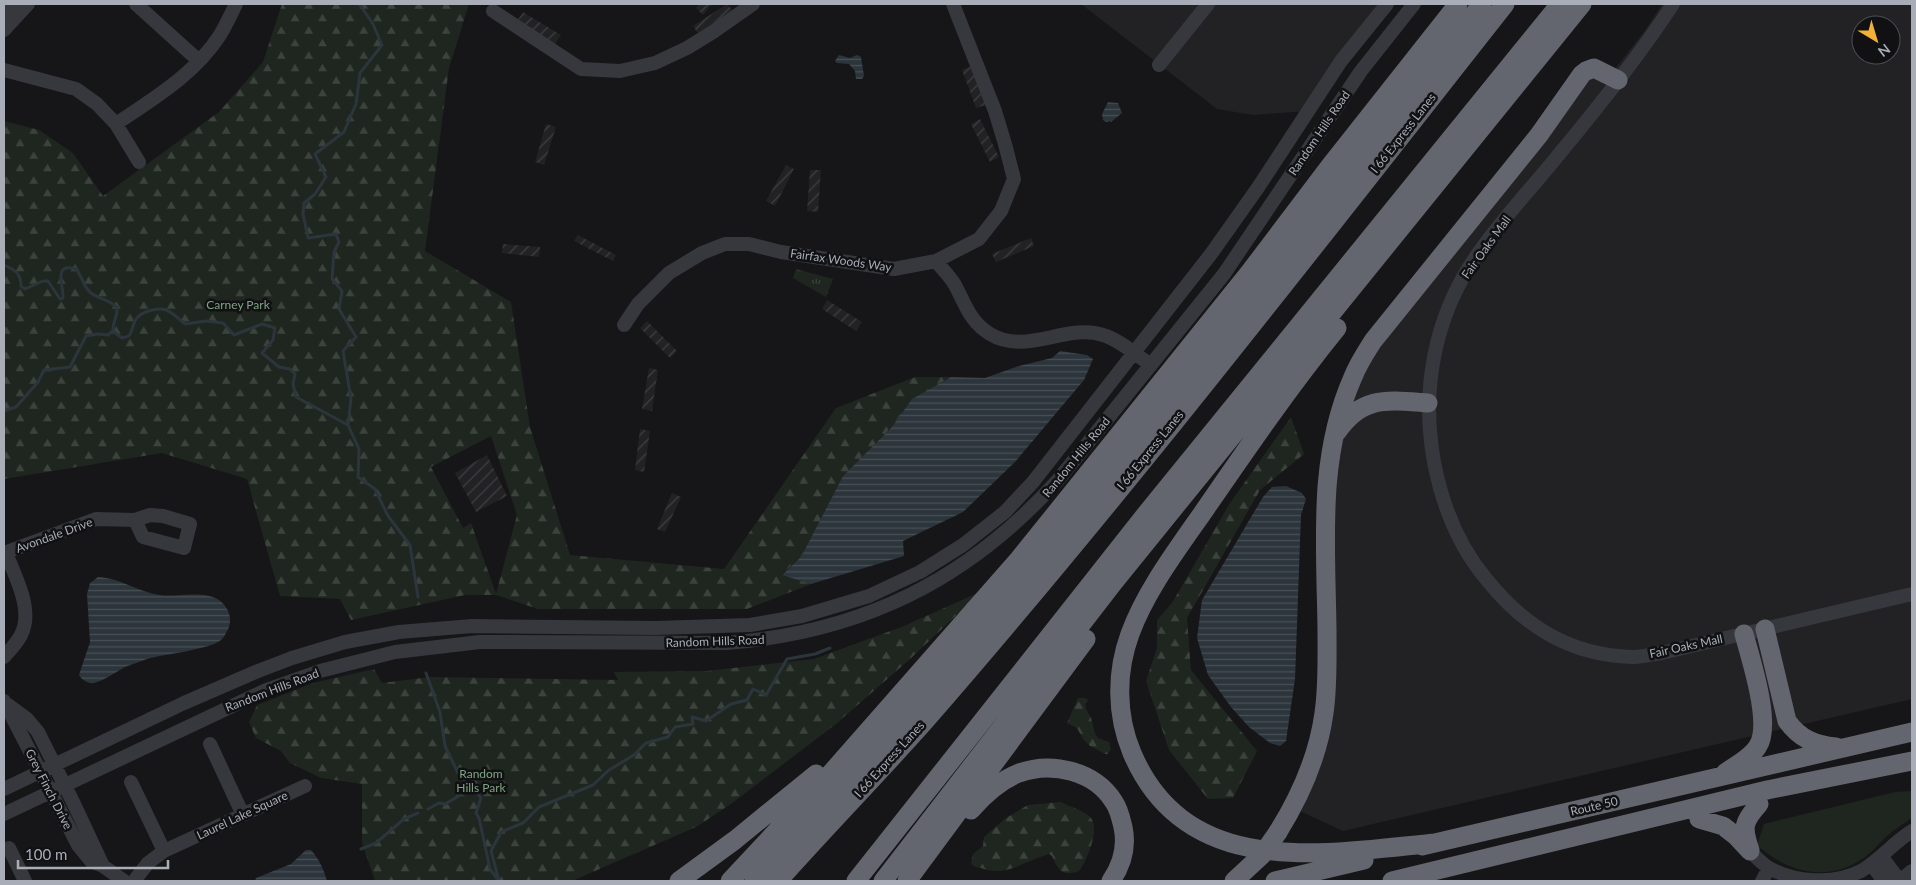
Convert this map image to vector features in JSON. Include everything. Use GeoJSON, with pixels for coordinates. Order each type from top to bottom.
{"type":"FeatureCollection","features":[{"type":"Feature","properties":{"kind":"highway"},"geometry":{"type":"LineString","coordinates":[[730,881],[831,773],[1032,544],[1242,281],[1458,4]]}},
{"type":"Feature","properties":{"kind":"highway"},"geometry":{"type":"LineString","coordinates":[[754,881],[910,709],[1025,578],[1280,262],[1482,4]]}},
{"type":"Feature","properties":{"kind":"highway","name":"I 66 Express Lanes"},"geometry":{"type":"LineString","coordinates":[[778,881],[923,723],[995,638],[1227,356],[1505,4]]}},
{"type":"Feature","properties":{"kind":"highway"},"geometry":{"type":"LineString","coordinates":[[883,881],[1114,582],[1582,4]]}},
{"type":"Feature","properties":{"kind":"highway"},"geometry":{"type":"LineString","coordinates":[[856,881],[1146,514],[1558,6]]}},
{"type":"Feature","properties":{"kind":"highway"},"geometry":{"type":"LineString","coordinates":[[1234,881],[1262,855],[1294,806],[1308,776],[1318,744],[1324,714],[1327,679],[1325,487],[1332,439],[1343,401],[1353,377],[1374,341],[1539,135],[1582,74],[1594,68],[1618,80]]}},
{"type":"Feature","properties":{"kind":"highway"},"geometry":{"type":"LineString","coordinates":[[1424,198],[1387,266],[1325,343],[1253,439],[1184,540],[1149,596],[1130,633],[1121,664],[1119,691],[1123,724],[1128,743],[1147,783],[1186,824],[1220,841],[1269,852],[1342,852],[1434,843]]}},
{"type":"Feature","properties":{"kind":"highway"},"geometry":{"type":"LineString","coordinates":[[907,881],[1274,386]]}},
{"type":"Feature","properties":{"kind":"highway"},"geometry":{"type":"LineString","coordinates":[[1332,439],[1355,411],[1365,405],[1384,400],[1428,403]]}},
{"type":"Feature","properties":{"kind":"highway"},"geometry":{"type":"LineString","coordinates":[[1765,629],[1787,721],[1801,736],[1814,744],[1845,748]]}},
{"type":"Feature","properties":{"kind":"highway"},"geometry":{"type":"LineString","coordinates":[[1719,778],[1757,748],[1763,734],[1756,678],[1744,634]]}},
{"type":"Feature","properties":{"kind":"highway"},"geometry":{"type":"LineString","coordinates":[[679,881],[735,840],[805,784],[885,710]]}},
{"type":"Feature","properties":{"kind":"highway","name":"Route 50"},"geometry":{"type":"LineString","coordinates":[[1275,881],[1912,732]]}},
{"type":"Feature","properties":{"kind":"highway"},"geometry":{"type":"LineString","coordinates":[[1434,881],[1699,819],[1830,784],[1911,765]]}},
{"type":"Feature","properties":{"kind":"highway","name":"Route 50"},"geometry":{"type":"LineString","coordinates":[[1392,881],[1767,790],[1911,765]]}},
{"type":"Feature","properties":{"kind":"highway"},"geometry":{"type":"LineString","coordinates":[[907,881],[938,853],[975,805],[996,787],[1018,774],[1047,768],[1068,770],[1083,775],[1095,781],[1115,802],[1125,836],[1123,856],[1111,881]]}},
{"type":"Feature","properties":{"kind":"highway"},"geometry":{"type":"LineString","coordinates":[[1750,851],[1743,831],[1747,818],[1759,804]]}},
{"type":"Feature","properties":{"kind":"highway"},"geometry":{"type":"LineString","coordinates":[[1699,819],[1723,826],[1750,851]]}},
{"type":"Feature","properties":{"kind":"street"},"geometry":{"type":"LineString","coordinates":[[4,14],[13,4]]}},
{"type":"Feature","properties":{"kind":"street"},"geometry":{"type":"LineString","coordinates":[[4,30],[28,4]]}},
{"type":"Feature","properties":{"kind":"street"},"geometry":{"type":"LineString","coordinates":[[136,4],[199,61]]}},
{"type":"Feature","properties":{"kind":"street"},"geometry":{"type":"LineString","coordinates":[[116,124],[178,81],[199,61],[220,34],[236,4]]}},
{"type":"Feature","properties":{"kind":"street"},"geometry":{"type":"LineString","coordinates":[[494,11],[581,69],[620,71],[655,63],[687,48],[753,4]]}},
{"type":"Feature","properties":{"kind":"street","name":"Fairfax Woods Way"},"geometry":{"type":"LineString","coordinates":[[624,325],[638,304],[669,273],[702,253],[725,244],[749,244],[781,252],[894,269],[936,261],[979,239],[1001,210],[1014,180],[995,111],[957,12],[952,4]]}},
{"type":"Feature","properties":{"kind":"street"},"geometry":{"type":"LineString","coordinates":[[1159,65],[1208,4]]}},
{"type":"Feature","properties":{"kind":"street","name":"Random Hills Road"},"geometry":{"type":"LineString","coordinates":[[4,789],[184,703],[258,671],[292,658],[345,642],[400,632],[472,626],[656,628],[750,625],[802,616],[869,596],[920,572],[963,545],[1005,512],[1033,482],[1211,254],[1257,189],[1341,62],[1387,4]]}},
{"type":"Feature","properties":{"kind":"street","name":"Random Hills Road"},"geometry":{"type":"LineString","coordinates":[[4,814],[266,690],[320,671],[395,652],[480,642],[717,643],[763,640],[827,627],[876,611],[922,589],[971,560],[994,542],[1034,507],[1058,480],[1224,274],[1361,71],[1414,4]]}},
{"type":"Feature","properties":{"kind":"street","name":"Fair Oaks Mall"},"geometry":{"type":"LineString","coordinates":[[1673,4],[1642,50],[1496,232],[1465,274],[1453,296],[1439,334],[1432,365],[1428,403],[1429,432],[1437,475],[1454,528],[1479,569],[1509,606],[1536,627],[1575,648],[1596,653],[1633,657],[1662,653],[1912,594]]}},
{"type":"Feature","properties":{"kind":"street"},"geometry":{"type":"LineString","coordinates":[[4,70],[76,89],[97,104],[116,124],[139,162]]}},
{"type":"Feature","properties":{"kind":"street"},"geometry":{"type":"LineString","coordinates":[[936,261],[954,283],[973,320],[998,338],[1030,342],[1082,332],[1096,333],[1104,335],[1151,366]]}},
{"type":"Feature","properties":{"kind":"street","name":"Avondale Drive"},"geometry":{"type":"LineString","coordinates":[[5,553],[96,519],[135,520]]}},
{"type":"Feature","properties":{"kind":"street"},"geometry":{"type":"LineString","coordinates":[[4,657],[21,635],[26,618],[22,595],[5,553]]}},
{"type":"Feature","properties":{"kind":"street","name":"Grey Finch Drive"},"geometry":{"type":"LineString","coordinates":[[5,702],[27,719],[38,732],[103,866]]}},
{"type":"Feature","properties":{"kind":"street","name":"Grey Finch Drive"},"geometry":{"type":"LineString","coordinates":[[5,702],[83,853],[91,861],[103,866],[124,881]]}},
{"type":"Feature","properties":{"kind":"street"},"geometry":{"type":"LineString","coordinates":[[210,744],[244,815]]}},
{"type":"Feature","properties":{"kind":"street"},"geometry":{"type":"LineString","coordinates":[[131,782],[164,851]]}},
{"type":"Feature","properties":{"kind":"street","name":"Laurel Lake Square"},"geometry":{"type":"LineString","coordinates":[[134,881],[148,863],[164,851],[305,786]]}},
{"type":"Feature","properties":{"kind":"street"},"geometry":{"type":"LineString","coordinates":[[1750,851],[1769,868],[1790,879],[1818,881],[1835,879],[1859,872],[1912,830]]}},
{"type":"Feature","properties":{"kind":"street"},"geometry":{"type":"LineString","coordinates":[[9,848],[25,881]]}},
{"type":"Feature","properties":{"kind":"street"},"geometry":{"type":"LineString","coordinates":[[1876,860],[1900,881],[1912,871]]}},
{"type":"Feature","properties":{"kind":"street"},"geometry":{"type":"LineString","coordinates":[[1876,860],[1884,881]]}},
{"type":"Feature","properties":{"kind":"street"},"geometry":{"type":"LineString","coordinates":[[1762,881],[1769,868]]}},
{"type":"Feature","properties":{"kind":"shaded area"},"geometry":{"type":"Polygon","coordinates":[[[699,4],[712,4],[703,15],[696,8],[699,4]]]}},
{"type":"Feature","properties":{"kind":"shaded area"},"geometry":{"type":"Polygon","coordinates":[[[727,4],[734,12],[699,35],[693,26],[727,4]]]}},
{"type":"Feature","properties":{"kind":"shaded area"},"geometry":{"type":"Polygon","coordinates":[[[1081,4],[1393,4],[1308,111],[1253,115],[1217,109],[1081,4]]]}},
{"type":"Feature","properties":{"kind":"shaded area"},"geometry":{"type":"Polygon","coordinates":[[[1662,4],[1912,4],[1912,699],[1343,831],[1287,805],[1320,716],[1336,403],[1575,74],[1614,70],[1646,29],[1662,4]]]}},
{"type":"Feature","properties":{"kind":"shaded area"},"geometry":{"type":"Polygon","coordinates":[[[523,12],[561,35],[555,44],[517,21],[523,12]]]}},
{"type":"Feature","properties":{"kind":"shaded area"},"geometry":{"type":"Polygon","coordinates":[[[839,55],[850,58],[857,55],[861,57],[864,76],[862,79],[856,79],[855,71],[849,64],[837,63],[835,61],[839,55]]]}},
{"type":"Feature","properties":{"kind":"shaded area"},"geometry":{"type":"Polygon","coordinates":[[[972,66],[986,105],[976,108],[962,70],[972,66]]]}},
{"type":"Feature","properties":{"kind":"shaded area"},"geometry":{"type":"Polygon","coordinates":[[[1108,102],[1118,103],[1122,113],[1111,122],[1103,120],[1102,114],[1108,102]]]}},
{"type":"Feature","properties":{"kind":"shaded area"},"geometry":{"type":"Polygon","coordinates":[[[980,119],[999,157],[990,162],[971,124],[980,119]]]}},
{"type":"Feature","properties":{"kind":"shaded area"},"geometry":{"type":"Polygon","coordinates":[[[546,124],[556,127],[544,165],[535,162],[546,124]]]}},
{"type":"Feature","properties":{"kind":"shaded area"},"geometry":{"type":"Polygon","coordinates":[[[786,165],[794,169],[775,206],[766,201],[786,165]]]}},
{"type":"Feature","properties":{"kind":"shaded area"},"geometry":{"type":"Polygon","coordinates":[[[810,170],[821,170],[818,212],[807,211],[810,170]]]}},
{"type":"Feature","properties":{"kind":"shaded area"},"geometry":{"type":"Polygon","coordinates":[[[578,235],[616,255],[613,261],[574,241],[578,235]]]}},
{"type":"Feature","properties":{"kind":"shaded area"},"geometry":{"type":"Polygon","coordinates":[[[1031,238],[1034,246],[996,262],[992,254],[1031,238]]]}},
{"type":"Feature","properties":{"kind":"shaded area"},"geometry":{"type":"Polygon","coordinates":[[[503,244],[540,247],[539,257],[502,253],[503,244]]]}},
{"type":"Feature","properties":{"kind":"shaded area"},"geometry":{"type":"Polygon","coordinates":[[[827,300],[862,322],[856,331],[822,309],[827,300]]]}},
{"type":"Feature","properties":{"kind":"shaded area"},"geometry":{"type":"Polygon","coordinates":[[[647,321],[677,351],[670,358],[640,328],[647,321]]]}},
{"type":"Feature","properties":{"kind":"shaded area"},"geometry":{"type":"Polygon","coordinates":[[[1060,351],[1087,355],[1093,359],[1084,380],[1015,462],[963,512],[903,541],[904,556],[811,584],[782,575],[801,557],[843,476],[891,428],[912,399],[951,377],[985,378],[1019,366],[1052,358],[1060,351]]]}},
{"type":"Feature","properties":{"kind":"shaded area"},"geometry":{"type":"Polygon","coordinates":[[[649,368],[658,370],[652,411],[642,409],[649,368]]]}},
{"type":"Feature","properties":{"kind":"shaded area"},"geometry":{"type":"Polygon","coordinates":[[[640,429],[650,431],[644,472],[635,470],[640,429]]]}},
{"type":"Feature","properties":{"kind":"shaded area"},"geometry":{"type":"Polygon","coordinates":[[[487,455],[507,496],[476,512],[455,473],[487,455]]]}},
{"type":"Feature","properties":{"kind":"shaded area"},"geometry":{"type":"Polygon","coordinates":[[[1286,486],[1302,493],[1306,499],[1301,515],[1295,679],[1286,741],[1280,746],[1270,743],[1249,727],[1231,707],[1208,675],[1197,638],[1202,600],[1263,497],[1272,487],[1286,486]]]}},
{"type":"Feature","properties":{"kind":"shaded area"},"geometry":{"type":"Polygon","coordinates":[[[672,493],[681,497],[665,532],[657,529],[672,493]]]}},
{"type":"Feature","properties":{"kind":"shaded area"},"geometry":{"type":"Polygon","coordinates":[[[98,577],[114,580],[160,595],[197,594],[214,598],[222,602],[228,611],[229,627],[222,639],[215,643],[197,649],[147,659],[125,667],[98,682],[87,682],[79,675],[90,642],[87,594],[90,583],[98,577]]]}},
{"type":"Feature","properties":{"kind":"shaded area"},"geometry":{"type":"Polygon","coordinates":[[[306,850],[311,850],[316,857],[327,881],[255,881],[256,878],[291,864],[306,850]]]}},
{"type":"Feature","properties":{"kind":"green space","name":"Carney Park"},"geometry":{"type":"Polygon","coordinates":[[[282,4],[469,4],[449,68],[425,251],[511,302],[530,427],[570,555],[724,569],[836,408],[915,377],[951,377],[912,399],[891,428],[843,476],[801,557],[782,574],[811,584],[747,609],[538,609],[496,595],[465,595],[351,620],[340,599],[280,596],[247,479],[162,453],[4,479],[4,121],[39,130],[73,153],[103,196],[219,112],[263,62],[282,4]],[[491,436],[431,467],[463,528],[471,523],[496,594],[517,515],[491,436]]]}},
{"type":"Feature","properties":{"kind":"green space"},"geometry":{"type":"Polygon","coordinates":[[[796,269],[833,279],[826,297],[793,278],[796,269]]]}},
{"type":"Feature","properties":{"kind":"green space"},"geometry":{"type":"Polygon","coordinates":[[[1291,417],[1304,454],[1260,490],[1187,618],[1191,670],[1257,751],[1233,798],[1208,799],[1169,750],[1146,681],[1157,648],[1157,620],[1172,603],[1230,503],[1291,417]]]}},
{"type":"Feature","properties":{"kind":"green space","name":"Random Hills Park"},"geometry":{"type":"Polygon","coordinates":[[[982,591],[910,659],[836,724],[731,804],[696,827],[572,881],[375,881],[362,843],[362,784],[321,778],[290,763],[281,751],[256,738],[249,722],[257,705],[313,683],[374,669],[382,683],[430,677],[618,680],[614,672],[707,671],[814,659],[904,626],[982,591]]]}},
{"type":"Feature","properties":{"kind":"green space"},"geometry":{"type":"Polygon","coordinates":[[[1078,698],[1088,700],[1085,705],[1095,733],[1098,738],[1109,742],[1111,749],[1108,754],[1090,746],[1083,739],[1077,728],[1067,723],[1078,698]]]}},
{"type":"Feature","properties":{"kind":"green space"},"geometry":{"type":"Polygon","coordinates":[[[1912,791],[1912,818],[1891,832],[1865,857],[1835,871],[1821,872],[1794,868],[1768,854],[1757,845],[1764,824],[1895,792],[1912,791]]]}},
{"type":"Feature","properties":{"kind":"green space"},"geometry":{"type":"Polygon","coordinates":[[[1061,802],[1084,812],[1093,822],[1092,844],[1086,860],[1079,871],[1065,873],[1061,871],[1049,854],[1016,867],[999,871],[990,871],[976,867],[971,863],[973,854],[983,846],[984,837],[1006,818],[1028,805],[1061,802]]]}},
{"type":"Feature","properties":{"kind":"waterway"},"geometry":{"type":"LineString","coordinates":[[360,5],[373,24],[382,45],[360,73],[356,104],[344,132],[315,154],[326,177],[315,194],[304,203],[303,214],[308,238],[336,234],[339,242],[334,252],[332,279],[342,291],[339,309],[356,337],[343,351],[351,399],[348,425],[359,449],[358,477],[375,489],[388,516],[410,545],[418,597]]}},
{"type":"Feature","properties":{"kind":"waterway"},"geometry":{"type":"LineString","coordinates":[[4,265],[17,272],[21,286],[25,289],[43,281],[48,281],[60,299],[63,298],[62,272],[64,269],[76,269],[90,292],[117,308],[113,331],[122,338],[130,334],[135,321],[140,315],[158,309],[168,311],[185,324],[206,321],[223,323],[234,335],[262,324],[275,328],[273,340],[262,353],[279,367],[290,369],[295,374],[293,384],[296,397],[348,425]]}},
{"type":"Feature","properties":{"kind":"waterway"},"geometry":{"type":"LineString","coordinates":[[4,411],[16,407],[38,382],[44,370],[70,367],[86,336],[108,335],[113,331]]}},
{"type":"Feature","properties":{"kind":"waterway"},"geometry":{"type":"LineString","coordinates":[[499,881],[491,851],[501,832],[523,823],[539,807],[593,785],[609,770],[634,755],[646,743],[668,737],[675,727],[693,724],[692,717],[706,721],[731,704],[747,700],[753,689],[766,695],[787,659],[815,654],[830,648]]}},
{"type":"Feature","properties":{"kind":"waterway"},"geometry":{"type":"LineString","coordinates":[[426,673],[440,712],[445,746],[458,773],[481,798],[476,813],[479,818],[490,869],[498,880]]}},
{"type":"Feature","properties":{"kind":"waterway"},"geometry":{"type":"LineString","coordinates":[[428,809],[439,803],[445,804],[473,788]]}},
{"type":"Feature","properties":{"kind":"waterway"},"geometry":{"type":"LineString","coordinates":[[361,849],[376,843],[404,819],[418,813]]}}]}
